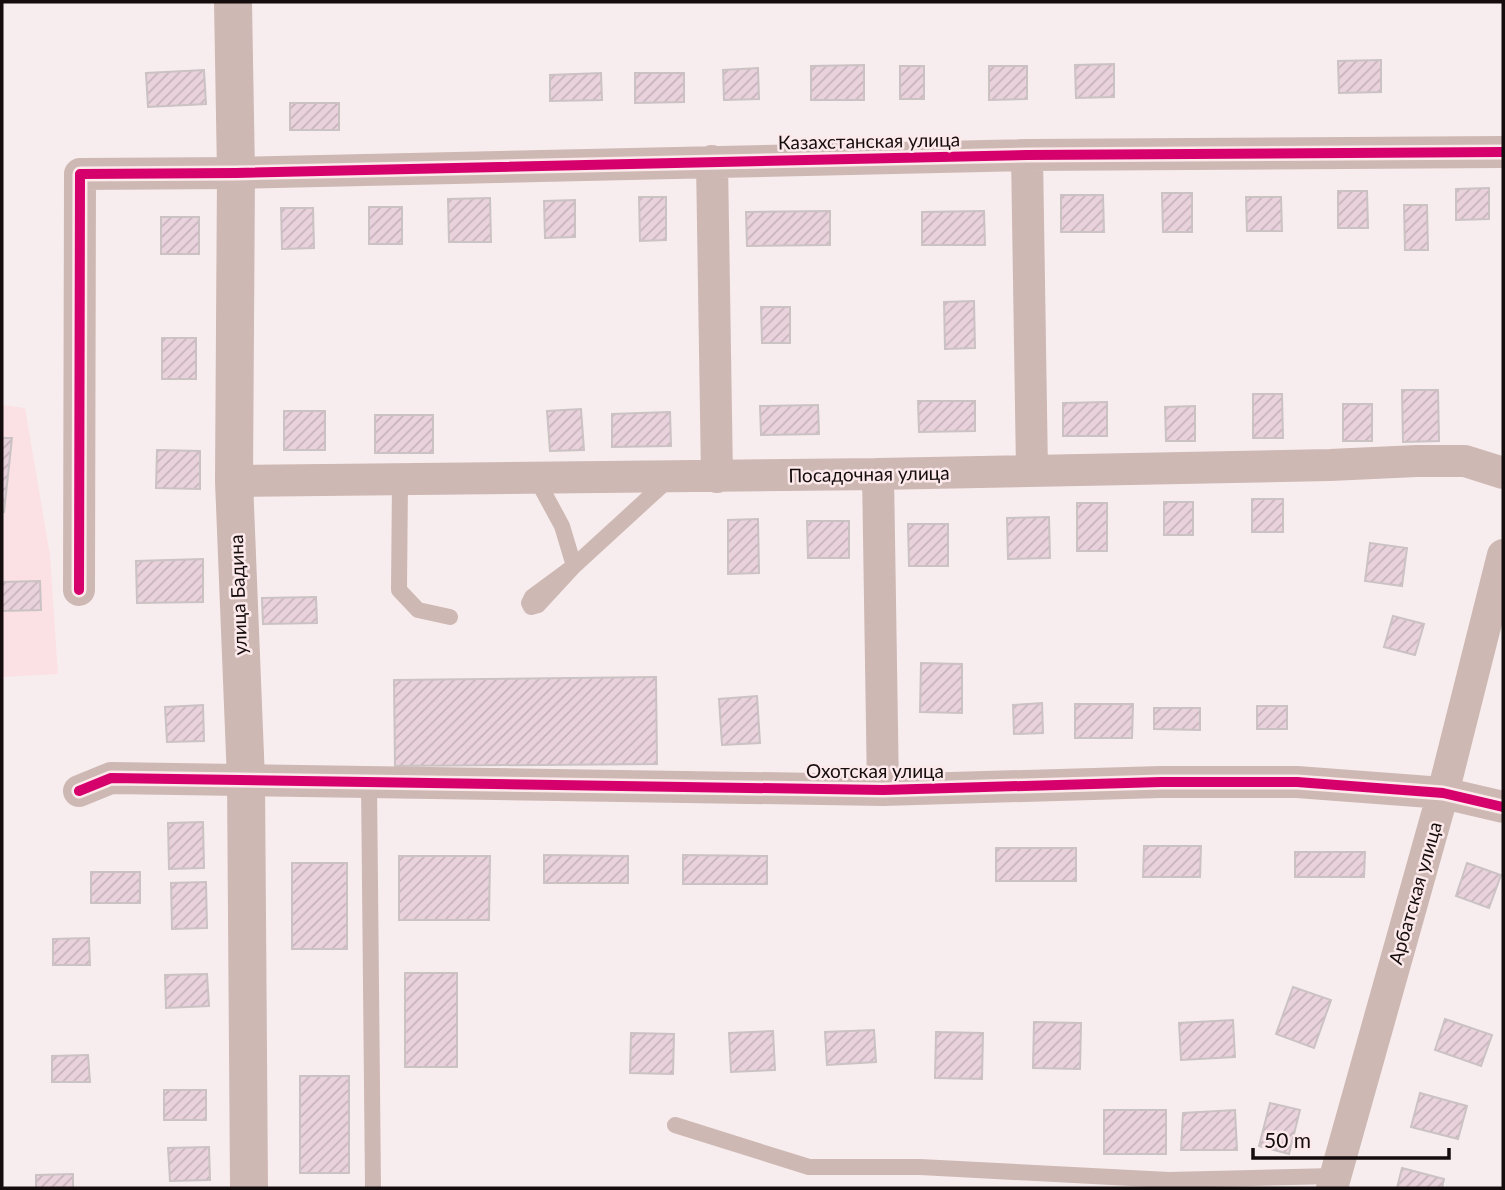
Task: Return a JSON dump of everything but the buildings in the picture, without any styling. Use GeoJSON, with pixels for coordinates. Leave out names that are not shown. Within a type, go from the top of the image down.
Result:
{"type":"FeatureCollection","features":[{"type":"Feature","properties":{"kind":"street","name":"улица Бадина"},"geometry":{"type":"LineString","coordinates":[[233,2],[236,173],[234,481],[246,780],[249,1188]]}},
{"type":"Feature","properties":{"kind":"street","name":"Казахстанская улица"},"geometry":{"type":"LineString","coordinates":[[79,590],[80,174],[236,173],[1027,155],[1503,152]]}},
{"type":"Feature","properties":{"kind":"street"},"geometry":{"type":"LineString","coordinates":[[1027,155],[1032,471]]}},
{"type":"Feature","properties":{"kind":"street"},"geometry":{"type":"LineString","coordinates":[[712,161],[718,477]]}},
{"type":"Feature","properties":{"kind":"street","name":"Посадочная улица"},"geometry":{"type":"LineString","coordinates":[[234,481],[718,477],[1465,461],[1503,473]]}},
{"type":"Feature","properties":{"kind":"street"},"geometry":{"type":"LineString","coordinates":[[878,474],[883,790]]}},
{"type":"Feature","properties":{"kind":"street","name":"Арбатская улица"},"geometry":{"type":"LineString","coordinates":[[1333,1182],[1443,793],[1503,555]]}},
{"type":"Feature","properties":{"kind":"street","name":"Охотская улица"},"geometry":{"type":"LineString","coordinates":[[79,791],[111,778],[883,790],[1161,782],[1297,782],[1443,793],[1503,807]]}},
{"type":"Feature","properties":{"kind":"lane"},"geometry":{"type":"LineString","coordinates":[[536,478],[562,526],[574,566],[670,477]]}},
{"type":"Feature","properties":{"kind":"lane"},"geometry":{"type":"LineString","coordinates":[[400,480],[399,590],[418,610],[450,617]]}},
{"type":"Feature","properties":{"kind":"lane"},"geometry":{"type":"LineString","coordinates":[[369,782],[373,1188]]}},
{"type":"Feature","properties":{"kind":"lane"},"geometry":{"type":"LineString","coordinates":[[675,1125],[809,1167],[920,1167],[1170,1180],[1333,1182]]}},
{"type":"Feature","properties":{"kind":"shaded area"},"geometry":{"type":"Polygon","coordinates":[[[2,405],[25,408],[50,555],[58,674],[2,677],[2,405]]]}},
{"type":"Feature","properties":{"kind":"cycle path"},"geometry":{"type":"LineString","coordinates":[[79,590],[80,174],[236,173],[1027,155],[1503,152]]}},
{"type":"Feature","properties":{"kind":"cycle path"},"geometry":{"type":"LineString","coordinates":[[79,791],[111,778],[883,790],[1161,782],[1297,782],[1443,793],[1503,807]]}}]}
